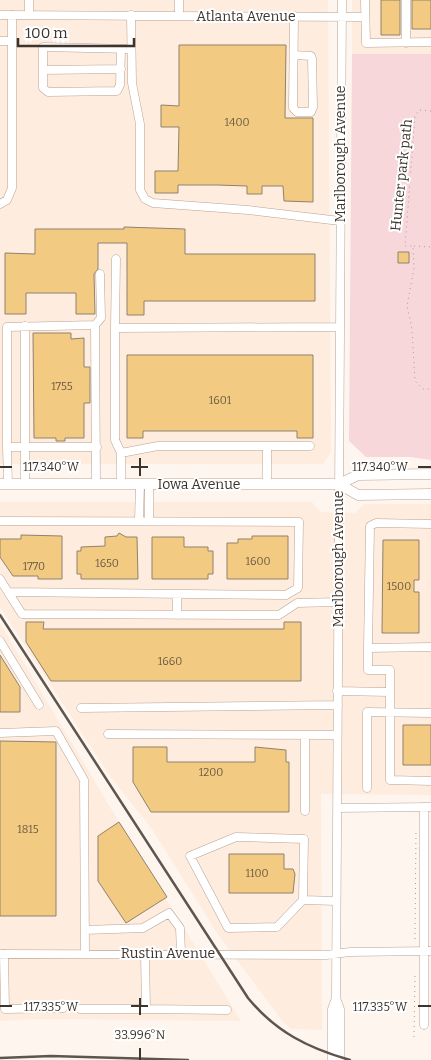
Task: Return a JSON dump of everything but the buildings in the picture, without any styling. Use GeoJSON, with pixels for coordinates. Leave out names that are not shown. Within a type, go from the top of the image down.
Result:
{"type":"FeatureCollection","features":[{"type":"Feature","properties":{"kind":"main road","name":"Iowa Avenue"},"geometry":{"type":"LineString","coordinates":[[4,484],[339,484],[358,475],[431,474]]}},
{"type":"Feature","properties":{"kind":"main road","name":"Iowa Avenue"},"geometry":{"type":"LineString","coordinates":[[339,484],[358,495],[431,494]]}},
{"type":"Feature","properties":{"kind":"street"},"geometry":{"type":"LineString","coordinates":[[29,0],[29,15]]}},
{"type":"Feature","properties":{"kind":"street"},"geometry":{"type":"LineString","coordinates":[[178,16],[179,0]]}},
{"type":"Feature","properties":{"kind":"street","name":"Marlborough Avenue"},"geometry":{"type":"LineString","coordinates":[[332,1060],[332,1009],[336,998],[342,0]]}},
{"type":"Feature","properties":{"kind":"street"},"geometry":{"type":"LineString","coordinates":[[365,0],[366,43],[431,42]]}},
{"type":"Feature","properties":{"kind":"street"},"geometry":{"type":"LineString","coordinates":[[406,0],[406,42]]}},
{"type":"Feature","properties":{"kind":"street","name":"Atlanta Avenue"},"geometry":{"type":"LineString","coordinates":[[0,15],[365,17]]}},
{"type":"Feature","properties":{"kind":"street"},"geometry":{"type":"LineString","coordinates":[[0,204],[7,200],[12,188],[12,15]]}},
{"type":"Feature","properties":{"kind":"street"},"geometry":{"type":"LineString","coordinates":[[131,16],[132,83],[140,124],[140,190],[145,198],[152,203],[248,210],[340,221]]}},
{"type":"Feature","properties":{"kind":"street"},"geometry":{"type":"LineString","coordinates":[[294,16],[293,108],[297,112],[311,112],[313,106],[312,59],[310,56],[294,55]]}},
{"type":"Feature","properties":{"kind":"street"},"geometry":{"type":"LineString","coordinates":[[0,41],[12,41]]}},
{"type":"Feature","properties":{"kind":"street"},"geometry":{"type":"LineString","coordinates":[[121,49],[120,85],[117,91],[48,92],[43,88],[44,47],[118,47],[121,49],[131,49]]}},
{"type":"Feature","properties":{"kind":"street"},"geometry":{"type":"LineString","coordinates":[[43,70],[121,69]]}},
{"type":"Feature","properties":{"kind":"street"},"geometry":{"type":"LineString","coordinates":[[116,259],[115,440],[121,453],[121,484]]}},
{"type":"Feature","properties":{"kind":"street"},"geometry":{"type":"LineString","coordinates":[[96,484],[95,325],[101,318],[100,274]]}},
{"type":"Feature","properties":{"kind":"street"},"geometry":{"type":"LineString","coordinates":[[4,484],[7,447],[8,327],[95,325]]}},
{"type":"Feature","properties":{"kind":"street"},"geometry":{"type":"LineString","coordinates":[[25,326],[24,447],[26,484]]}},
{"type":"Feature","properties":{"kind":"street"},"geometry":{"type":"LineString","coordinates":[[115,328],[339,327]]}},
{"type":"Feature","properties":{"kind":"street"},"geometry":{"type":"LineString","coordinates":[[121,453],[158,446],[310,446]]}},
{"type":"Feature","properties":{"kind":"street"},"geometry":{"type":"LineString","coordinates":[[267,446],[267,484]]}},
{"type":"Feature","properties":{"kind":"street"},"geometry":{"type":"LineString","coordinates":[[7,447],[96,447]]}},
{"type":"Feature","properties":{"kind":"street"},"geometry":{"type":"LineString","coordinates":[[139,520],[145,484]]}},
{"type":"Feature","properties":{"kind":"street"},"geometry":{"type":"LineString","coordinates":[[145,484],[149,520]]}},
{"type":"Feature","properties":{"kind":"street"},"geometry":{"type":"LineString","coordinates":[[0,521],[299,522],[297,603]]}},
{"type":"Feature","properties":{"kind":"street"},"geometry":{"type":"LineString","coordinates":[[431,524],[376,523],[370,526],[368,648],[368,670],[390,670],[390,780],[431,781]]}},
{"type":"Feature","properties":{"kind":"street"},"geometry":{"type":"LineString","coordinates":[[0,580],[22,614],[279,615],[297,603],[338,602]]}},
{"type":"Feature","properties":{"kind":"street"},"geometry":{"type":"LineString","coordinates":[[8,592],[286,595],[298,588]]}},
{"type":"Feature","properties":{"kind":"street"},"geometry":{"type":"LineString","coordinates":[[177,595],[177,614]]}},
{"type":"Feature","properties":{"kind":"street"},"geometry":{"type":"LineString","coordinates":[[0,641],[39,705]]}},
{"type":"Feature","properties":{"kind":"street"},"geometry":{"type":"LineString","coordinates":[[368,648],[431,647]]}},
{"type":"Feature","properties":{"kind":"street"},"geometry":{"type":"LineString","coordinates":[[338,691],[390,692]]}},
{"type":"Feature","properties":{"kind":"street"},"geometry":{"type":"LineString","coordinates":[[81,708],[338,706]]}},
{"type":"Feature","properties":{"kind":"street"},"geometry":{"type":"LineString","coordinates":[[367,788],[367,712],[431,713]]}},
{"type":"Feature","properties":{"kind":"street"},"geometry":{"type":"LineString","coordinates":[[0,733],[56,732],[84,780],[85,954]]}},
{"type":"Feature","properties":{"kind":"street"},"geometry":{"type":"LineString","coordinates":[[108,734],[338,735]]}},
{"type":"Feature","properties":{"kind":"street"},"geometry":{"type":"LineString","coordinates":[[305,735],[305,811]]}},
{"type":"Feature","properties":{"kind":"street"},"geometry":{"type":"LineString","coordinates":[[337,808],[428,807],[427,951],[424,1025]]}},
{"type":"Feature","properties":{"kind":"street"},"geometry":{"type":"LineString","coordinates":[[303,900],[304,839],[236,837],[190,856],[228,928],[277,927],[303,900],[336,901]]}},
{"type":"Feature","properties":{"kind":"street"},"geometry":{"type":"LineString","coordinates":[[85,930],[143,928],[169,913],[180,928],[181,954]]}},
{"type":"Feature","properties":{"kind":"street","name":"Rustin Avenue"},"geometry":{"type":"LineString","coordinates":[[2,954],[336,954],[427,951]]}},
{"type":"Feature","properties":{"kind":"street"},"geometry":{"type":"LineString","coordinates":[[2,954],[2,1009],[63,1008]]}},
{"type":"Feature","properties":{"kind":"street"},"geometry":{"type":"LineString","coordinates":[[145,954],[146,1009]]}},
{"type":"Feature","properties":{"kind":"street","name":"Marlborough Avenue"},"geometry":{"type":"LineString","coordinates":[[336,998],[340,1009],[340,1060]]}},
{"type":"Feature","properties":{"kind":"street"},"geometry":{"type":"LineString","coordinates":[[80,1009],[228,1010]]}},
{"type":"Feature","properties":{"kind":"path","name":"Hunter park path"},"geometry":{"type":"LineString","coordinates":[[431,111],[419,110],[415,116],[404,246],[431,248]]}},
{"type":"Feature","properties":{"kind":"path","name":"Hunter park path"},"geometry":{"type":"LineString","coordinates":[[413,246],[414,268],[407,306],[412,328],[415,381],[423,389],[431,389]]}},
{"type":"Feature","properties":{"kind":"path"},"geometry":{"type":"LineString","coordinates":[[414,938],[416,829]]}},
{"type":"Feature","properties":{"kind":"path"},"geometry":{"type":"LineString","coordinates":[[414,1038],[415,976]]}},
{"type":"Feature","properties":{"kind":"shaded area"},"geometry":{"type":"Polygon","coordinates":[[[0,0],[328,0],[331,452],[323,464],[0,464],[0,0]]]}},
{"type":"Feature","properties":{"kind":"shaded area"},"geometry":{"type":"Polygon","coordinates":[[[352,0],[431,0],[431,54],[352,54],[352,0]]]}},
{"type":"Feature","properties":{"kind":"shaded area"},"geometry":{"type":"Polygon","coordinates":[[[352,54],[431,54],[431,460],[411,457],[366,457],[349,441],[352,54]]]}},
{"type":"Feature","properties":{"kind":"shaded area"},"geometry":{"type":"Polygon","coordinates":[[[0,502],[312,502],[320,512],[355,513],[364,504],[431,504],[431,795],[321,794],[322,1030],[291,1029],[283,1022],[219,936],[152,829],[110,776],[0,607],[0,502]]]}},
{"type":"Feature","properties":{"kind":"shaded area"},"geometry":{"type":"Polygon","coordinates":[[[0,623],[241,1021],[40,1019],[0,1021],[0,623]]]}},
{"type":"Feature","properties":{"kind":"railway"},"geometry":{"type":"LineString","coordinates":[[0,615],[248,998],[270,1020],[294,1037],[320,1050],[350,1060]]}},
{"type":"Feature","properties":{"kind":"railway"},"geometry":{"type":"LineString","coordinates":[[0,1058],[51,1056],[188,1060]]}}]}
